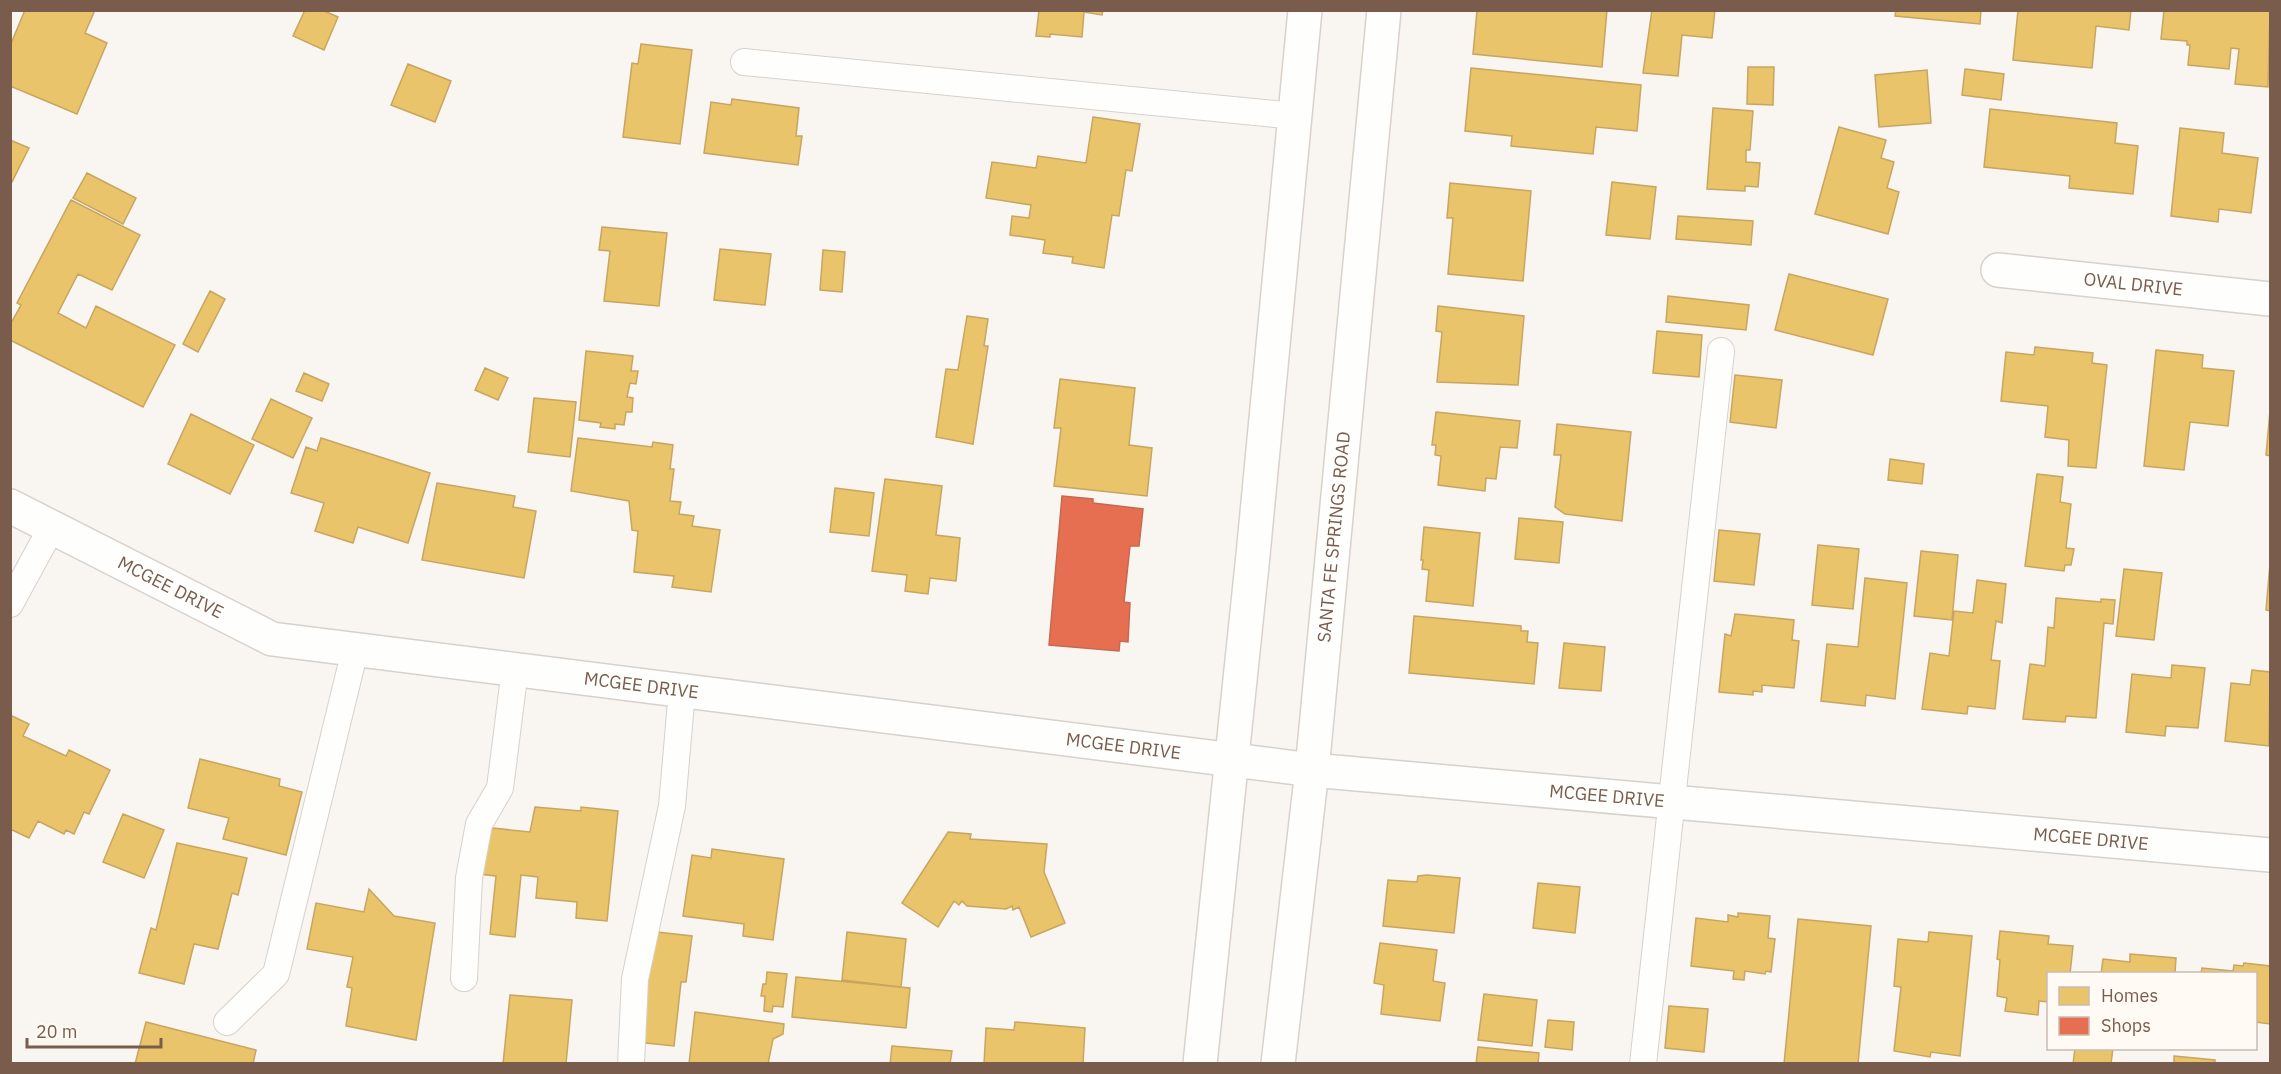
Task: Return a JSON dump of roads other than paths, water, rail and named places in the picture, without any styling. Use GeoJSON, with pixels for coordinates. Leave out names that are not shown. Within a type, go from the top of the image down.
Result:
{"type":"FeatureCollection","features":[{"type":"Feature","properties":{"kind":"street"},"geometry":{"type":"LineString","coordinates":[[1200,1064],[1305,10]]}},
{"type":"Feature","properties":{"kind":"street","name":"SANTA FE SPRINGS ROAD"},"geometry":{"type":"LineString","coordinates":[[1278,1064],[1312,770],[1384,10]]}},
{"type":"Feature","properties":{"kind":"street","name":"OVAL DRIVE"},"geometry":{"type":"LineString","coordinates":[[1998,270],[2271,299]]}},
{"type":"Feature","properties":{"kind":"street","name":"MCGEE DRIVE"},"geometry":{"type":"LineString","coordinates":[[10,506],[272,639],[1312,770],[2271,855]]}},
{"type":"Feature","properties":{"kind":"lane"},"geometry":{"type":"LineString","coordinates":[[744,62],[1295,116]]}},
{"type":"Feature","properties":{"kind":"lane"},"geometry":{"type":"LineString","coordinates":[[1643,1064],[1721,351]]}},
{"type":"Feature","properties":{"kind":"lane"},"geometry":{"type":"LineString","coordinates":[[10,604],[52,527]]}},
{"type":"Feature","properties":{"kind":"lane"},"geometry":{"type":"LineString","coordinates":[[227,1022],[276,974],[355,650]]}},
{"type":"Feature","properties":{"kind":"lane"},"geometry":{"type":"LineString","coordinates":[[464,978],[469,878],[479,824],[500,788],[515,669]]}},
{"type":"Feature","properties":{"kind":"lane"},"geometry":{"type":"LineString","coordinates":[[631,1064],[634,979],[672,806],[682,691]]}}]}
